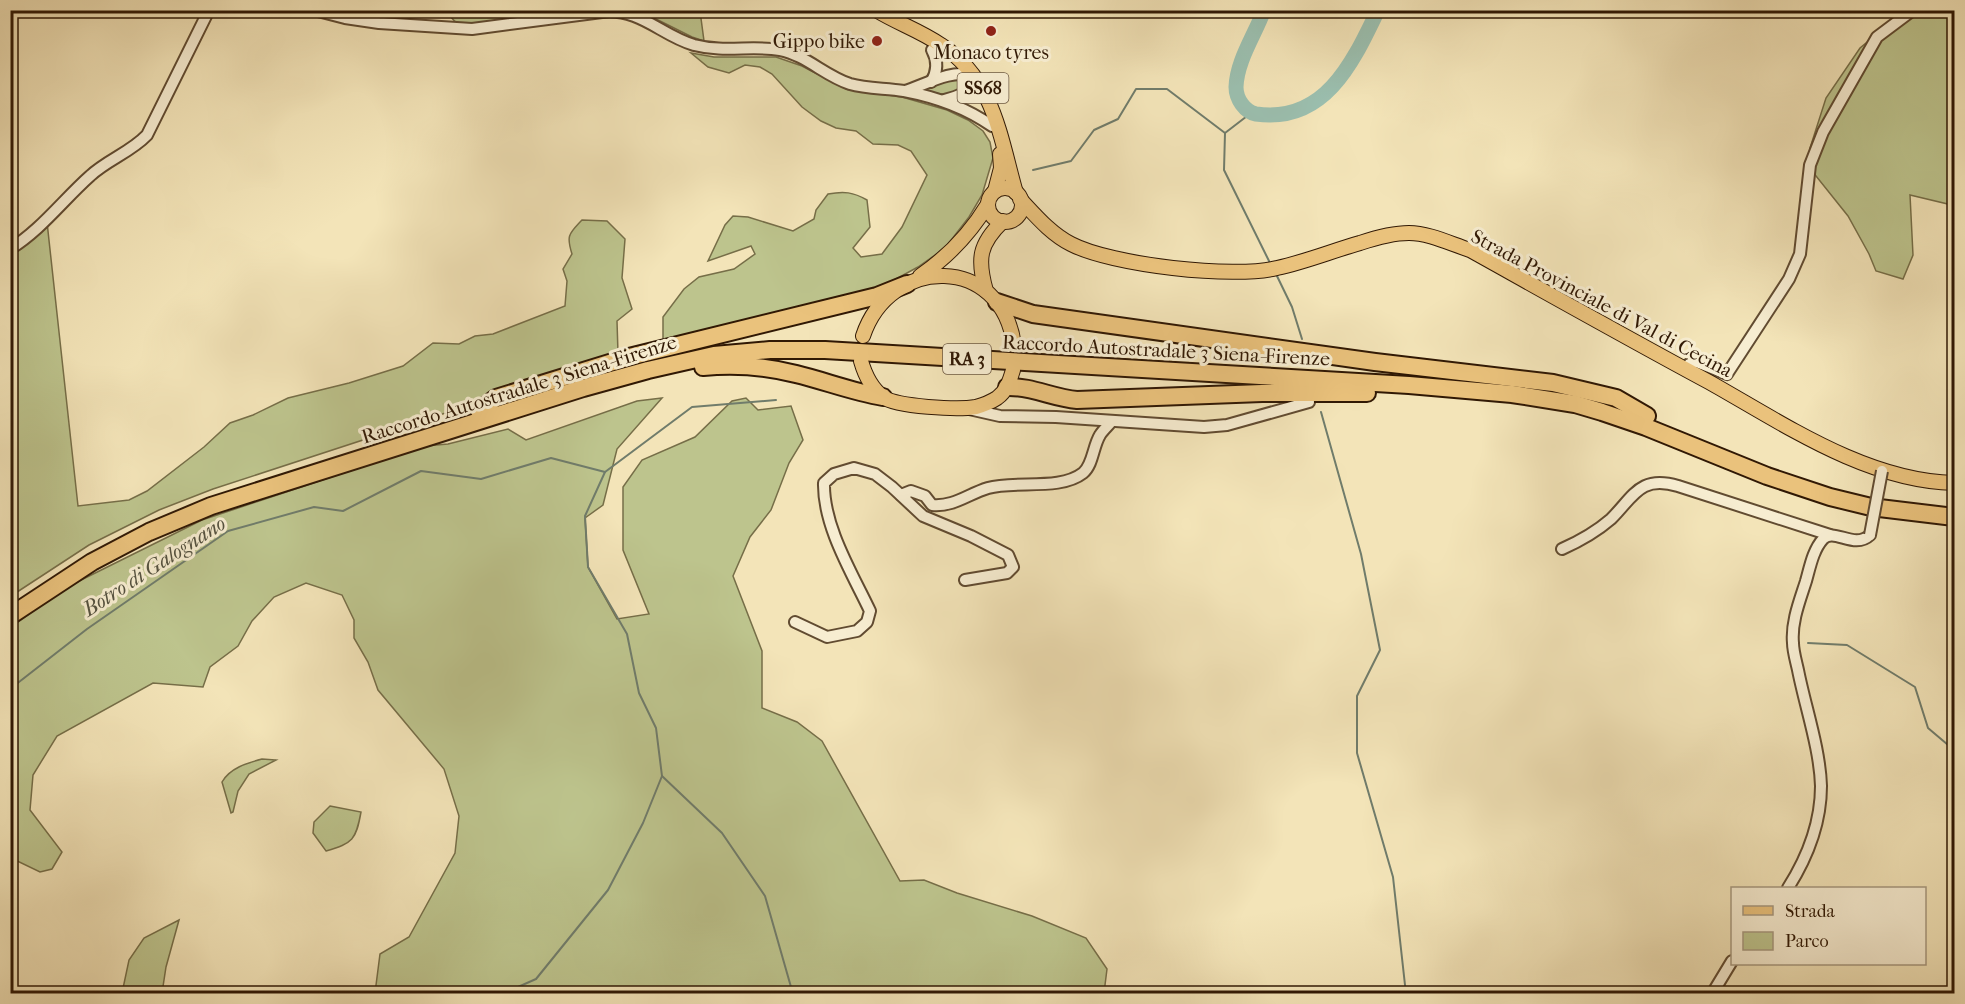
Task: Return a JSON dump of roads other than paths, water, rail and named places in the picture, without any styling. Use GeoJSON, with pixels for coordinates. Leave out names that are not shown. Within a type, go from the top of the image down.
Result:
{"type":"FeatureCollection","features":[{"type":"Feature","properties":{"kind":"highway"},"geometry":{"type":"LineString","coordinates":[[479,411],[496,398],[600,366],[877,296],[911,282]]}},
{"type":"Feature","properties":{"kind":"highway"},"geometry":{"type":"LineString","coordinates":[[992,296],[1033,314],[1375,362],[1552,383],[1616,398],[1647,416]]}},
{"type":"Feature","properties":{"kind":"highway","name":"Raccordo Autostradale 3 Siena-Firenze"},"geometry":{"type":"LineString","coordinates":[[10,604],[70,563],[159,517],[211,497],[623,366],[693,349],[735,342],[806,340],[1474,380],[1533,387],[1578,395],[1647,416],[1803,479],[1878,498],[1954,508]]}},
{"type":"Feature","properties":{"kind":"highway","name":"Raccordo Autostradale 3 Siena-Firenze"},"geometry":{"type":"LineString","coordinates":[[10,616],[92,562],[211,506],[582,388],[673,363],[743,352],[810,350],[1409,385],[1512,394],[1567,403],[1602,412],[1646,427],[1790,485],[1836,499],[1882,508],[1954,517]]}},
{"type":"Feature","properties":{"kind":"highway"},"geometry":{"type":"LineString","coordinates":[[436,435],[462,435],[627,383],[696,368],[732,365],[761,367],[798,374],[883,397]]}},
{"type":"Feature","properties":{"kind":"highway"},"geometry":{"type":"LineString","coordinates":[[1003,392],[1023,387],[1077,400],[1250,394],[1383,393],[1437,394],[1506,400],[1576,411],[1653,436],[1695,453],[1716,455]]}},
{"type":"Feature","properties":{"kind":"main road","name":"SS68"},"geometry":{"type":"LineString","coordinates":[[876,10],[960,59],[979,82],[1018,196]]}},
{"type":"Feature","properties":{"kind":"main road","name":"SS68"},"geometry":{"type":"LineString","coordinates":[[938,48],[968,78],[995,124],[1001,161],[995,191],[988,204]]}},
{"type":"Feature","properties":{"kind":"main road"},"geometry":{"type":"LineString","coordinates":[[995,191],[1006,188],[1018,196],[1021,205],[1018,214],[988,236],[982,249],[981,266],[992,296],[1010,326],[1014,345]]}},
{"type":"Feature","properties":{"kind":"main road","name":"Strada Provinciale di Val di Cecina"},"geometry":{"type":"LineString","coordinates":[[1018,196],[1047,228],[1072,245],[1107,258],[1196,269],[1246,272],[1276,269],[1381,237],[1409,233],[1426,236],[1470,250],[1860,464],[1882,471],[1942,483],[1954,483]]}},
{"type":"Feature","properties":{"kind":"main road"},"geometry":{"type":"LineString","coordinates":[[988,204],[994,217],[1006,221]]}},
{"type":"Feature","properties":{"kind":"main road"},"geometry":{"type":"LineString","coordinates":[[863,336],[869,319],[880,304],[893,292],[911,282],[954,249],[970,231],[988,204]]}},
{"type":"Feature","properties":{"kind":"main road","name":"Strada Provinciale di Val di Cecina"},"geometry":{"type":"LineString","coordinates":[[1006,221],[1028,221],[1047,228]]}},
{"type":"Feature","properties":{"kind":"main road"},"geometry":{"type":"LineString","coordinates":[[911,282],[951,275],[968,280],[992,296]]}},
{"type":"Feature","properties":{"kind":"main road"},"geometry":{"type":"LineString","coordinates":[[861,362],[870,383],[883,397],[902,404],[965,408],[983,405],[1003,392],[1013,369]]}},
{"type":"Feature","properties":{"kind":"street"},"geometry":{"type":"LineString","coordinates":[[10,249],[35,231],[92,174],[140,143],[147,135],[209,10]]}},
{"type":"Feature","properties":{"kind":"street"},"geometry":{"type":"LineString","coordinates":[[314,10],[379,23],[466,29],[500,27],[602,12],[621,12],[641,18],[690,44],[722,50],[779,50],[794,55],[847,83],[944,100],[995,124]]}},
{"type":"Feature","properties":{"kind":"street"},"geometry":{"type":"LineString","coordinates":[[1686,370],[1689,364],[1697,362],[1727,374],[1789,279],[1800,254],[1810,165],[1823,132],[1877,37],[1913,10]]}},
{"type":"Feature","properties":{"kind":"street"},"geometry":{"type":"LineString","coordinates":[[931,82],[937,66],[938,48]]}},
{"type":"Feature","properties":{"kind":"street"},"geometry":{"type":"LineString","coordinates":[[903,91],[931,82],[968,78],[963,94],[944,100]]}},
{"type":"Feature","properties":{"kind":"street"},"geometry":{"type":"LineString","coordinates":[[1003,392],[1001,410],[1010,416]]}},
{"type":"Feature","properties":{"kind":"street"},"geometry":{"type":"LineString","coordinates":[[965,408],[988,414],[1010,416],[1218,427],[1309,402]]}},
{"type":"Feature","properties":{"kind":"street"},"geometry":{"type":"LineString","coordinates":[[901,495],[911,491],[925,496],[932,505],[944,506],[988,488],[1058,482],[1075,478],[1086,471],[1099,436],[1112,421]]}},
{"type":"Feature","properties":{"kind":"street"},"geometry":{"type":"LineString","coordinates":[[795,622],[827,637],[857,631],[867,622],[870,611],[831,526],[824,499],[824,483],[834,474],[854,468],[875,474],[923,516],[971,536],[1008,555],[1013,567],[1007,573],[965,580]]}},
{"type":"Feature","properties":{"kind":"street"},"geometry":{"type":"LineString","coordinates":[[1562,549],[1585,538],[1603,525],[1639,488],[1662,482],[1830,535],[1858,541],[1870,535],[1882,471]]}},
{"type":"Feature","properties":{"kind":"street"},"geometry":{"type":"LineString","coordinates":[[1789,887],[1809,846],[1816,823],[1821,787],[1818,757],[1792,642],[1796,613],[1814,554],[1825,537],[1830,535]]}},
{"type":"Feature","properties":{"kind":"street"},"geometry":{"type":"LineString","coordinates":[[1712,993],[1731,963]]}},
{"type":"Feature","properties":{"kind":"waterway"},"geometry":{"type":"LineString","coordinates":[[1264,10],[1240,67],[1236,92],[1248,111],[1256,114],[1280,115],[1301,109],[1318,99],[1334,85],[1358,50],[1378,10]]}},
{"type":"Feature","properties":{"kind":"waterway"},"geometry":{"type":"LineString","coordinates":[[1033,170],[1071,161],[1094,130],[1118,119],[1136,89],[1167,89],[1225,133],[1251,113]]}},
{"type":"Feature","properties":{"kind":"waterway"},"geometry":{"type":"LineString","coordinates":[[1225,133],[1224,170],[1271,265]]}},
{"type":"Feature","properties":{"kind":"waterway"},"geometry":{"type":"LineString","coordinates":[[1276,274],[1292,307],[1302,339]]}},
{"type":"Feature","properties":{"kind":"waterway"},"geometry":{"type":"LineString","coordinates":[[776,400],[692,407],[605,472],[585,516],[588,567],[627,634],[639,693],[656,728],[662,776],[722,833],[765,896],[793,994]]}},
{"type":"Feature","properties":{"kind":"waterway"},"geometry":{"type":"LineString","coordinates":[[1321,412],[1361,554],[1380,650],[1357,696],[1357,753],[1393,877],[1406,994]]}},
{"type":"Feature","properties":{"kind":"waterway","name":"Botro di Galognano"},"geometry":{"type":"LineString","coordinates":[[10,689],[87,629],[228,531],[314,507],[343,511],[421,471],[481,479],[551,458],[605,472]]}},
{"type":"Feature","properties":{"kind":"waterway"},"geometry":{"type":"LineString","coordinates":[[1808,643],[1847,645],[1915,687],[1928,728],[1954,750]]}},
{"type":"Feature","properties":{"kind":"waterway"},"geometry":{"type":"LineString","coordinates":[[502,994],[536,979],[608,890],[643,823],[662,776]]}},
{"type":"Feature","properties":{"kind":"place","name":"Monaco tyres"},"geometry":{"type":"Point","coordinates":[991,31]}},
{"type":"Feature","properties":{"kind":"place","name":"Gippo bike"},"geometry":{"type":"Point","coordinates":[877,41]}}]}
